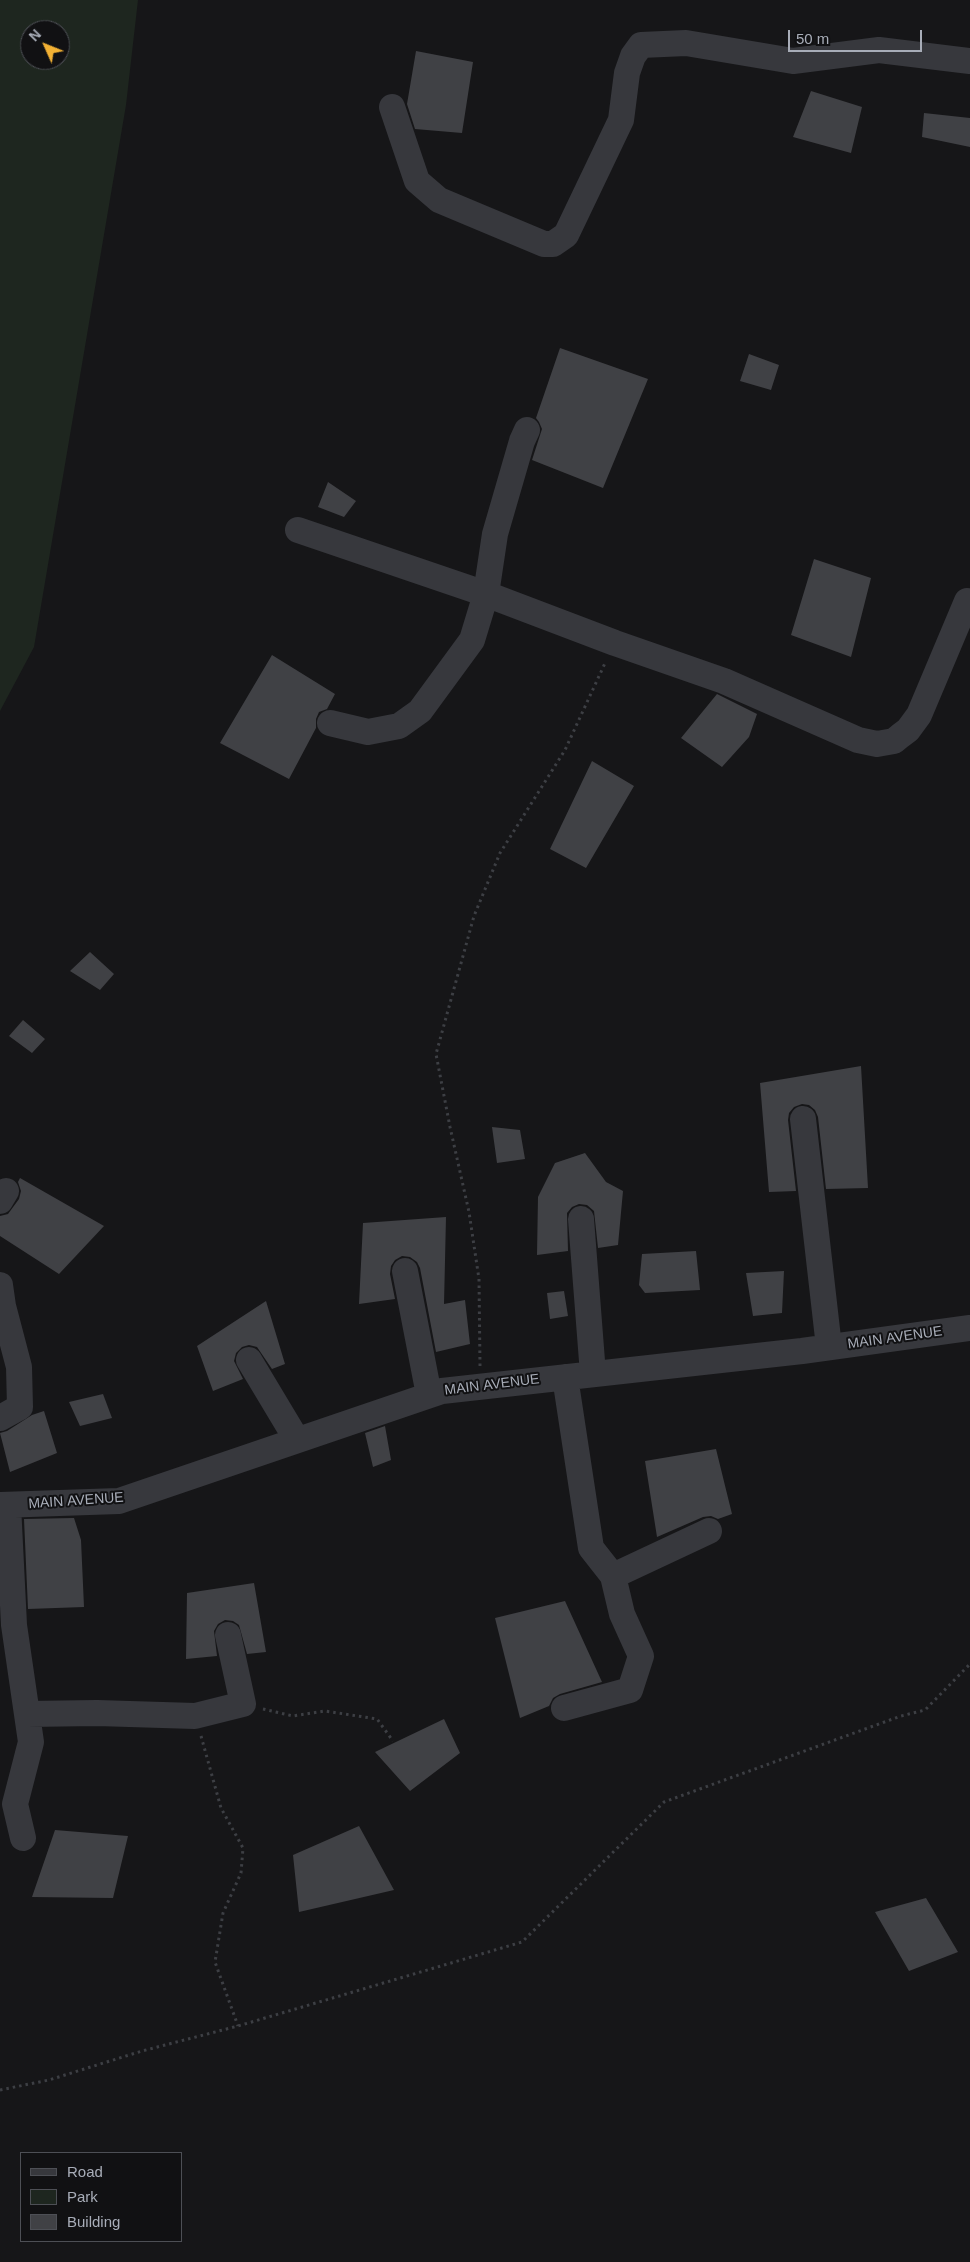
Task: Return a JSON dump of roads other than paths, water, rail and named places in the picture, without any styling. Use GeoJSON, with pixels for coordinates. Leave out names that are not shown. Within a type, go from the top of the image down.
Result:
{"type":"FeatureCollection","features":[{"type":"Feature","properties":{"kind":"street"},"geometry":{"type":"LineString","coordinates":[[392,107],[417,181],[439,200],[544,244],[553,244],[566,235],[621,120],[627,73],[633,56],[641,45],[686,43],[793,61],[879,50],[970,61]]}},
{"type":"Feature","properties":{"kind":"street"},"geometry":{"type":"LineString","coordinates":[[330,723],[368,732],[399,726],[420,711],[472,640],[486,594],[495,534],[519,450],[527,430]]}},
{"type":"Feature","properties":{"kind":"street"},"geometry":{"type":"LineString","coordinates":[[298,530],[486,594],[615,643],[724,681],[858,740],[877,744],[894,741],[908,730],[919,715],[969,599]]}},
{"type":"Feature","properties":{"kind":"street"},"geometry":{"type":"LineString","coordinates":[[803,1118],[829,1347]]}},
{"type":"Feature","properties":{"kind":"street"},"geometry":{"type":"LineString","coordinates":[[581,1219],[593,1374]]}},
{"type":"Feature","properties":{"kind":"street"},"geometry":{"type":"LineString","coordinates":[[405,1271],[429,1395]]}},
{"type":"Feature","properties":{"kind":"street"},"geometry":{"type":"LineString","coordinates":[[0,1285],[3,1306],[19,1366],[20,1407],[0,1418]]}},
{"type":"Feature","properties":{"kind":"street","name":"MAIN AVENUE"},"geometry":{"type":"LineString","coordinates":[[4,1505],[119,1501],[442,1391],[829,1347],[970,1328]]}},
{"type":"Feature","properties":{"kind":"street"},"geometry":{"type":"LineString","coordinates":[[249,1360],[297,1440]]}},
{"type":"Feature","properties":{"kind":"street"},"geometry":{"type":"LineString","coordinates":[[564,1708],[630,1690],[641,1656],[622,1614],[613,1576],[591,1548],[565,1377]]}},
{"type":"Feature","properties":{"kind":"street"},"geometry":{"type":"LineString","coordinates":[[4,1505],[14,1625],[31,1742],[15,1804],[23,1838]]}},
{"type":"Feature","properties":{"kind":"street"},"geometry":{"type":"LineString","coordinates":[[613,1576],[709,1531]]}},
{"type":"Feature","properties":{"kind":"street"},"geometry":{"type":"LineString","coordinates":[[27,1714],[97,1713],[195,1716],[243,1704],[228,1635]]}}]}
